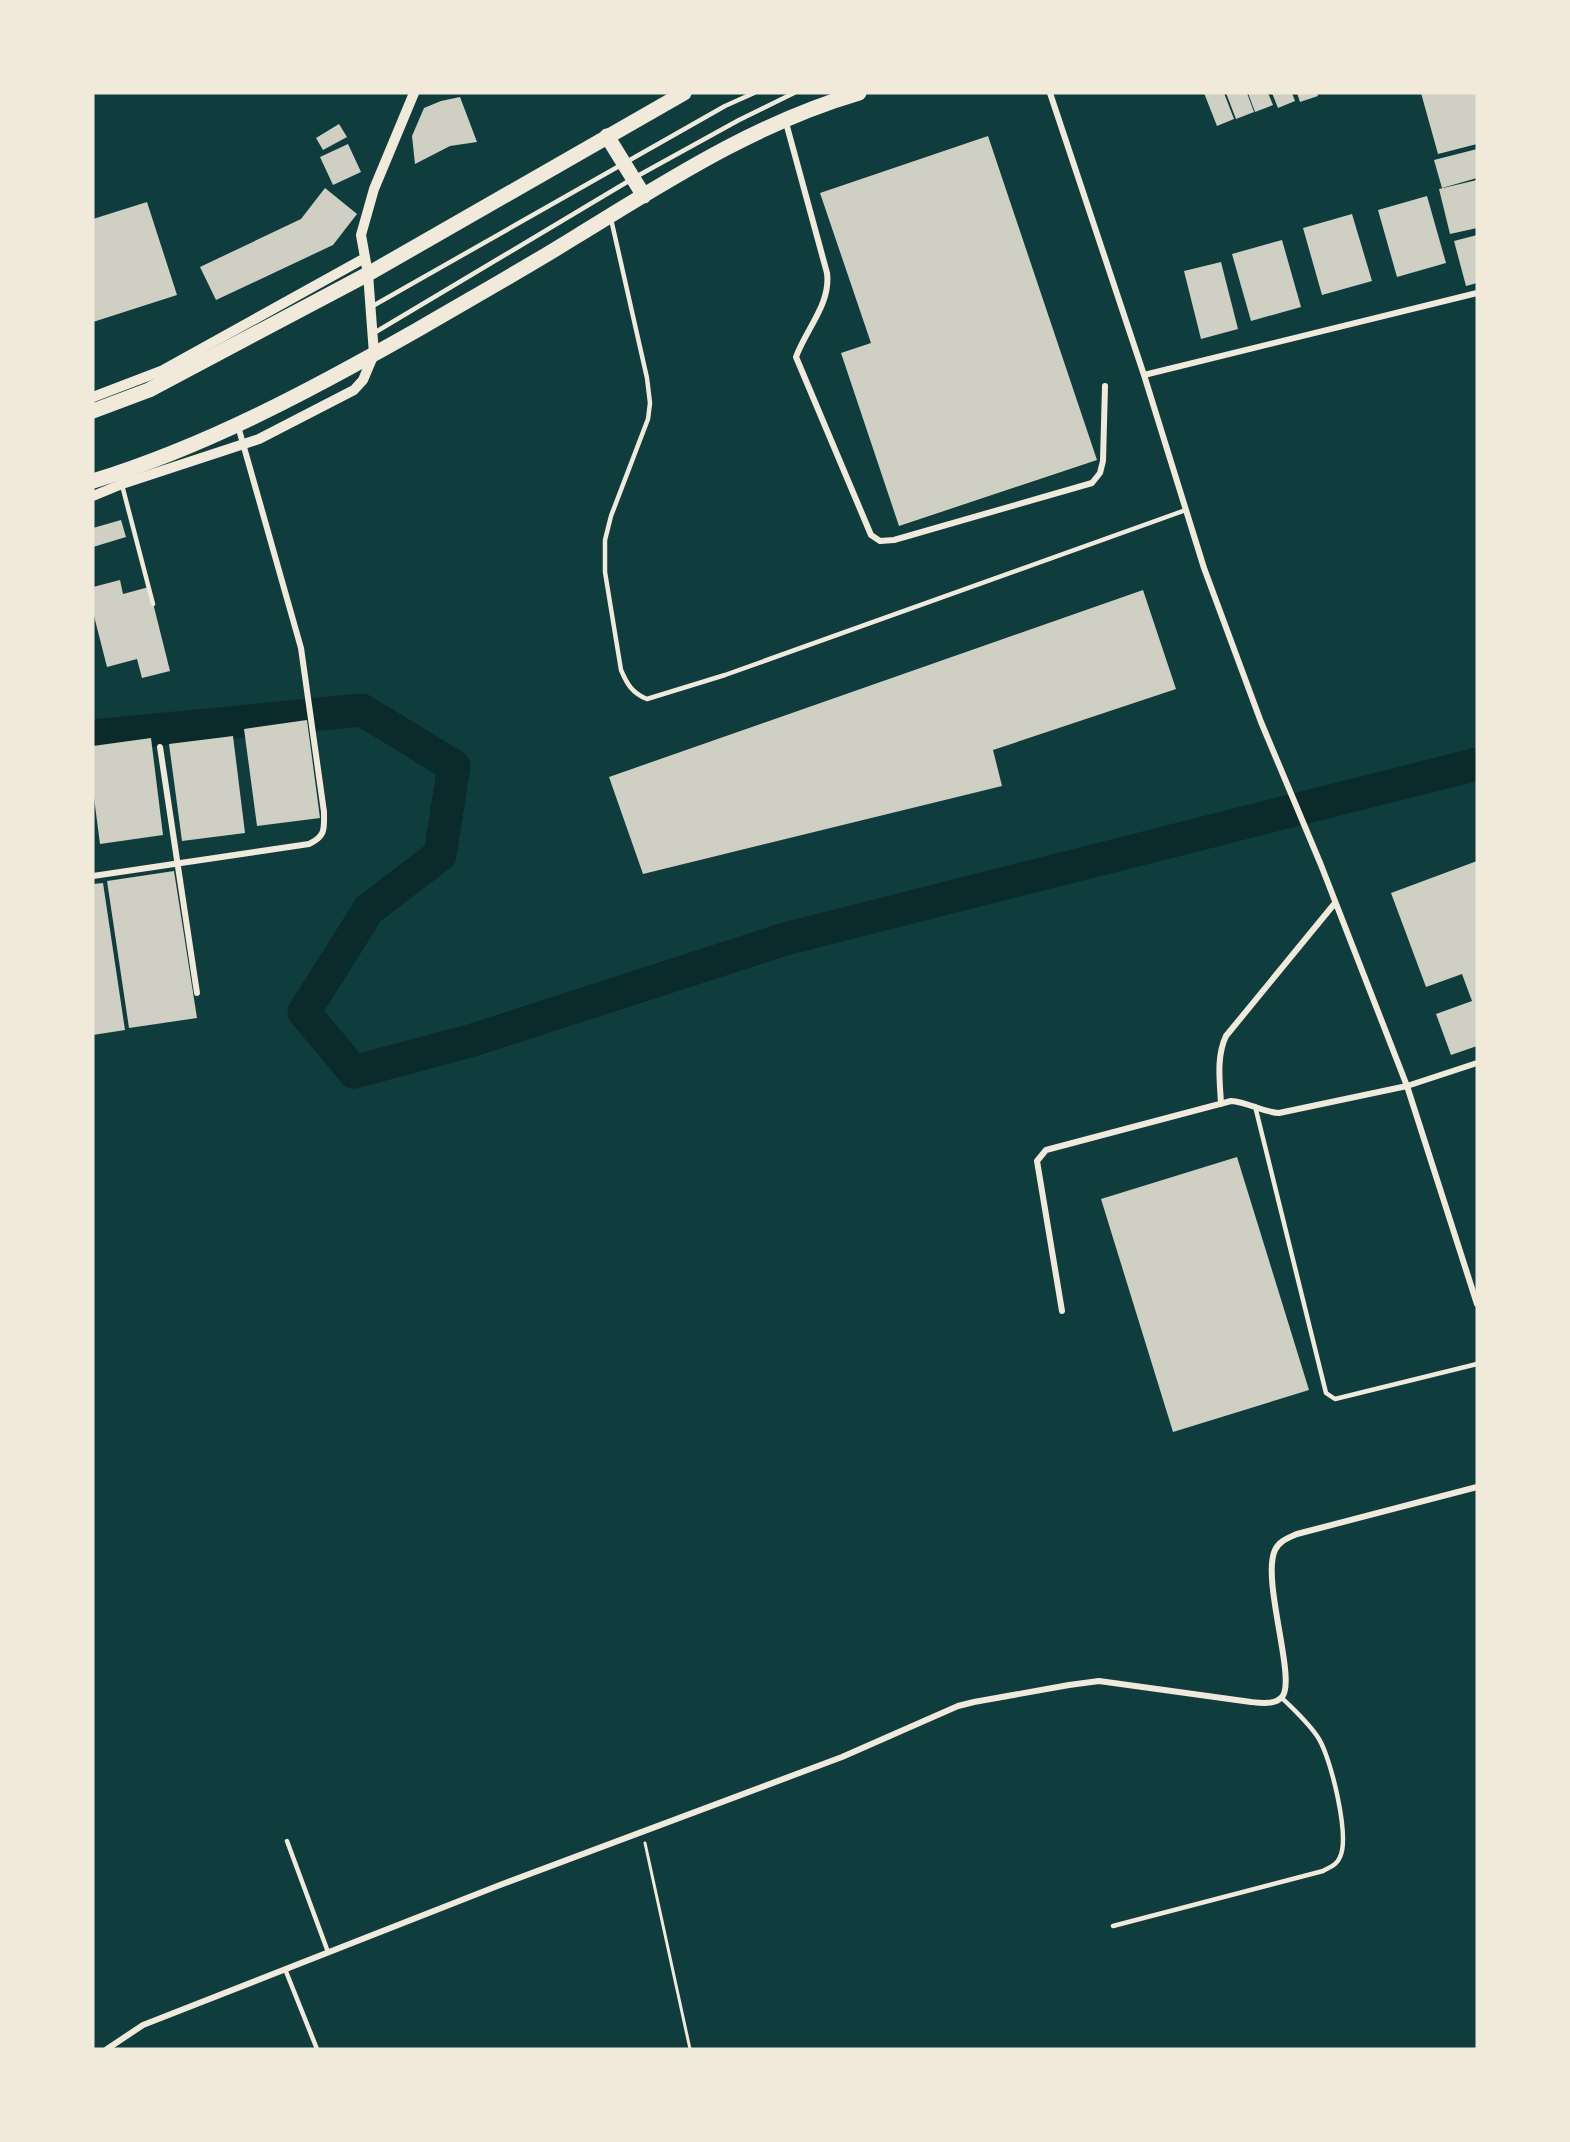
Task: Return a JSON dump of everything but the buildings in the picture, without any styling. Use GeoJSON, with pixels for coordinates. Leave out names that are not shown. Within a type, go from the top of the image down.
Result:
{"type":"FeatureCollection","features":[{"type":"Feature","properties":{"kind":"highway"},"geometry":{"type":"LineString","coordinates":[[93,411],[149,390],[368,274],[684,93]]}},
{"type":"Feature","properties":{"kind":"highway"},"geometry":{"type":"LineString","coordinates":[[93,481],[180,450],[238,425],[374,354],[730,145],[784,119],[859,93]]}},
{"type":"Feature","properties":{"kind":"highway"},"geometry":{"type":"LineString","coordinates":[[607,136],[644,196]]}},
{"type":"Feature","properties":{"kind":"street"},"geometry":{"type":"LineString","coordinates":[[93,496],[122,484],[259,439],[354,390],[363,380],[374,354],[368,274],[361,235],[364,217],[414,93]]}},
{"type":"Feature","properties":{"kind":"street"},"geometry":{"type":"LineString","coordinates":[[1050,93],[1144,375],[1204,568],[1261,722],[1321,865],[1407,1086],[1477,1304]]}},
{"type":"Feature","properties":{"kind":"street"},"geometry":{"type":"LineString","coordinates":[[784,119],[827,273],[828,285],[824,301],[796,357],[871,535],[880,541],[894,540],[1092,483],[1100,473],[1103,461],[1105,386]]}},
{"type":"Feature","properties":{"kind":"street"},"geometry":{"type":"LineString","coordinates":[[93,397],[161,371],[365,258]]}},
{"type":"Feature","properties":{"kind":"street"},"geometry":{"type":"LineString","coordinates":[[1144,375],[1477,293]]}},
{"type":"Feature","properties":{"kind":"street"},"geometry":{"type":"LineString","coordinates":[[93,876],[309,844],[319,840],[323,832],[324,812],[301,648],[238,425]]}},
{"type":"Feature","properties":{"kind":"street"},"geometry":{"type":"LineString","coordinates":[[160,747],[197,993]]}},
{"type":"Feature","properties":{"kind":"street"},"geometry":{"type":"LineString","coordinates":[[1221,1104],[1220,1059],[1221,1046],[1226,1036],[1335,903]]}},
{"type":"Feature","properties":{"kind":"street"},"geometry":{"type":"LineString","coordinates":[[1062,1311],[1037,1161],[1046,1150],[1231,1101],[1242,1101],[1270,1112],[1279,1113],[1407,1086],[1477,1063]]}},
{"type":"Feature","properties":{"kind":"street"},"geometry":{"type":"LineString","coordinates":[[106,2049],[143,2025],[842,1757],[974,1702],[1099,1681],[1251,1702],[1273,1702],[1281,1698],[1286,1689],[1287,1680],[1271,1564],[1275,1550],[1282,1541],[1297,1534],[1477,1487]]}},
{"type":"Feature","properties":{"kind":"lane"},"geometry":{"type":"LineString","coordinates":[[371,307],[725,106],[754,93]]}},
{"type":"Feature","properties":{"kind":"lane"},"geometry":{"type":"LineString","coordinates":[[372,334],[632,178],[794,93]]}},
{"type":"Feature","properties":{"kind":"lane"},"geometry":{"type":"LineString","coordinates":[[610,216],[647,378],[650,403],[648,419],[611,516],[605,540],[605,572],[621,670],[627,684],[635,694],[646,699],[725,675],[1186,510]]}},
{"type":"Feature","properties":{"kind":"lane"},"geometry":{"type":"LineString","coordinates":[[122,484],[153,604]]}},
{"type":"Feature","properties":{"kind":"lane"},"geometry":{"type":"LineString","coordinates":[[1255,1106],[1326,1392],[1335,1399],[1477,1364]]}},
{"type":"Feature","properties":{"kind":"lane"},"geometry":{"type":"LineString","coordinates":[[1113,1926],[1323,1871],[1335,1865],[1344,1846],[1344,1832],[1327,1756],[1307,1723],[1281,1698]]}},
{"type":"Feature","properties":{"kind":"lane"},"geometry":{"type":"LineString","coordinates":[[287,1841],[328,1953]]}},
{"type":"Feature","properties":{"kind":"lane"},"geometry":{"type":"LineString","coordinates":[[285,1969],[317,2049]]}},
{"type":"Feature","properties":{"kind":"path"},"geometry":{"type":"LineString","coordinates":[[643,1832],[690,2049]]}},
{"type":"Feature","properties":{"kind":"waterway"},"geometry":{"type":"LineString","coordinates":[[93,736],[362,710],[454,766],[440,855],[369,909],[304,1012],[354,1072],[473,1040],[785,939],[1477,764]]}}]}
